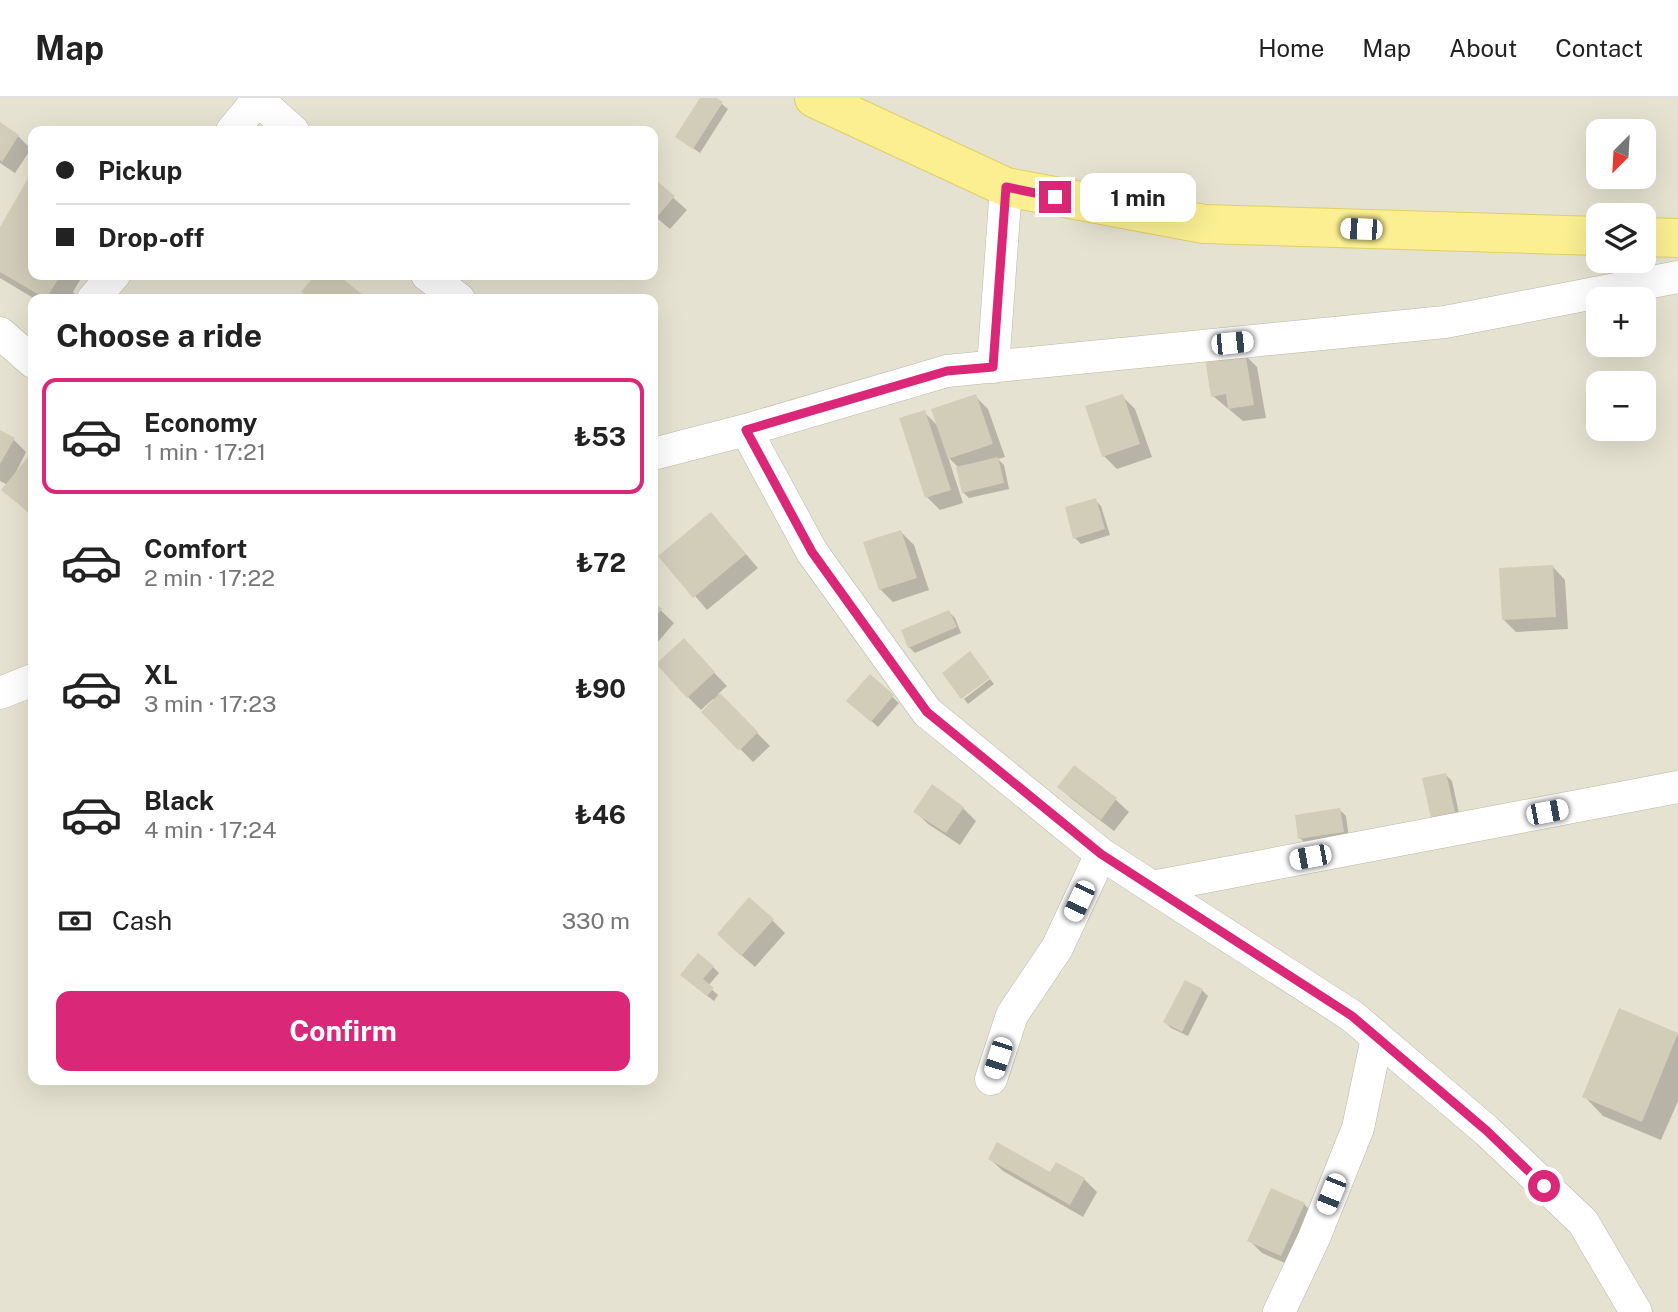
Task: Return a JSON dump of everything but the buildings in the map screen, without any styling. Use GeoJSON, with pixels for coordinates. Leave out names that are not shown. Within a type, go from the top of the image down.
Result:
{"type":"FeatureCollection","features":[{"type":"Feature","properties":{"kind":"main road"},"geometry":{"type":"LineString","coordinates":[[814,98],[1006,187],[1204,224],[1586,236]]}},
{"type":"Feature","properties":{"kind":"main road"},"geometry":{"type":"LineString","coordinates":[[1656,237],[1678,238]]}},
{"type":"Feature","properties":{"kind":"street"},"geometry":{"type":"LineString","coordinates":[[236,126],[258,99],[288,126]]}},
{"type":"Feature","properties":{"kind":"street"},"geometry":{"type":"LineString","coordinates":[[993,367],[1006,187]]}},
{"type":"Feature","properties":{"kind":"street"},"geometry":{"type":"LineString","coordinates":[[658,451],[746,430],[947,371],[1445,322],[1678,277]]}},
{"type":"Feature","properties":{"kind":"street"},"geometry":{"type":"LineString","coordinates":[[97,294],[110,280]]}},
{"type":"Feature","properties":{"kind":"street"},"geometry":{"type":"LineString","coordinates":[[434,280],[452,294]]}},
{"type":"Feature","properties":{"kind":"street"},"geometry":{"type":"LineString","coordinates":[[0,333],[28,358]]}},
{"type":"Feature","properties":{"kind":"street"},"geometry":{"type":"LineString","coordinates":[[746,430],[812,552],[927,712],[1101,854],[1352,1016],[1487,1131],[1583,1222],[1631,1309]]}},
{"type":"Feature","properties":{"kind":"street"},"geometry":{"type":"LineString","coordinates":[[0,693],[28,682]]}},
{"type":"Feature","properties":{"kind":"street"},"geometry":{"type":"LineString","coordinates":[[1152,887],[1678,787]]}},
{"type":"Feature","properties":{"kind":"street"},"geometry":{"type":"LineString","coordinates":[[991,1079],[1012,1016],[1057,948],[1101,854]]}},
{"type":"Feature","properties":{"kind":"street"},"geometry":{"type":"LineString","coordinates":[[1279,1312],[1314,1238],[1358,1128],[1377,1038]]}},
{"type":"Feature","properties":{"kind":"shaded area"},"geometry":{"type":"Polygon","coordinates":[[[0,98],[1678,98],[1678,1312],[0,1312],[0,98]]]}},
{"type":"Feature","properties":{"kind":"route"},"geometry":{"type":"LineString","coordinates":[[1055,197],[1006,187],[993,367],[947,371],[746,430],[812,552],[927,712],[1101,854],[1352,1016],[1487,1131],[1544,1186]]}}]}
